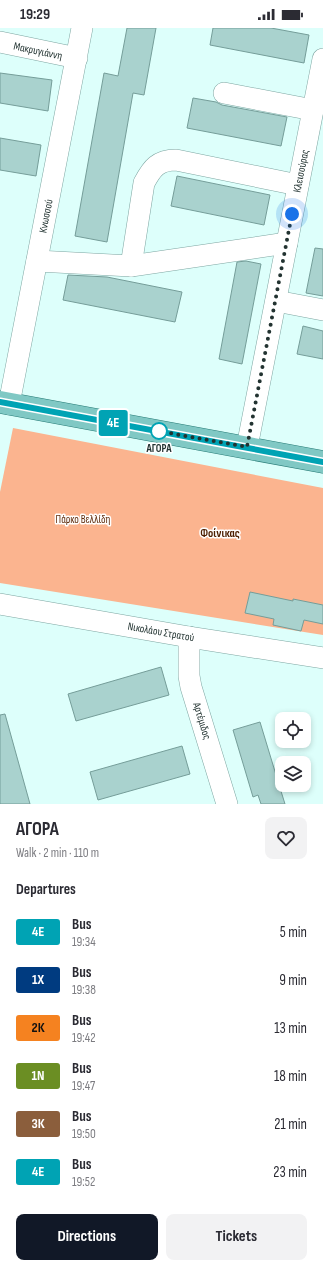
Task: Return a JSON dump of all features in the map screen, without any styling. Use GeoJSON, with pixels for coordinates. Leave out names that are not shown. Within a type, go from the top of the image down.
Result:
{"type":"FeatureCollection","features":[{"type":"Feature","properties":{"kind":"main road"},"geometry":{"type":"LineString","coordinates":[[5,403],[323,462]]}},
{"type":"Feature","properties":{"kind":"street","name":"Κνωσσού"},"geometry":{"type":"LineString","coordinates":[[5,403],[37,261],[82,28]]}},
{"type":"Feature","properties":{"kind":"street","name":"Μακρυγιάννη"},"geometry":{"type":"LineString","coordinates":[[6,38],[77,58]]}},
{"type":"Feature","properties":{"kind":"street","name":"Κλεισούρας"},"geometry":{"type":"LineString","coordinates":[[247,447],[323,60]]}},
{"type":"Feature","properties":{"kind":"street"},"geometry":{"type":"LineString","coordinates":[[224,93],[313,110]]}},
{"type":"Feature","properties":{"kind":"street"},"geometry":{"type":"LineString","coordinates":[[130,266],[144,183],[149,173],[158,164],[167,160],[176,160],[298,185]]}},
{"type":"Feature","properties":{"kind":"street"},"geometry":{"type":"LineString","coordinates":[[37,261],[130,266],[287,243]]}},
{"type":"Feature","properties":{"kind":"street"},"geometry":{"type":"LineString","coordinates":[[276,301],[323,310]]}},
{"type":"Feature","properties":{"kind":"street","name":"Νικολάου Στρατού"},"geometry":{"type":"LineString","coordinates":[[0,604],[189,637],[323,658]]}},
{"type":"Feature","properties":{"kind":"street","name":"Αρτέμιδος"},"geometry":{"type":"LineString","coordinates":[[189,637],[189,676],[227,804]]}},
{"type":"Feature","properties":{"kind":"green space","name":"Πάρκο Βελλίδη"},"geometry":{"type":"Polygon","coordinates":[[[13,428],[323,488],[323,635],[0,583],[0,492],[13,428]]]}},
{"type":"Feature","properties":{"kind":"building"},"geometry":{"type":"Polygon","coordinates":[[[127,28],[156,28],[144,95],[133,93],[107,242],[75,236],[104,73],[118,76],[127,28]]]}},
{"type":"Feature","properties":{"kind":"building"},"geometry":{"type":"Polygon","coordinates":[[[213,28],[271,28],[309,35],[304,63],[210,45],[213,28]]]}},
{"type":"Feature","properties":{"kind":"building"},"geometry":{"type":"Polygon","coordinates":[[[0,73],[52,80],[48,111],[0,103],[0,73]]]}},
{"type":"Feature","properties":{"kind":"building"},"geometry":{"type":"Polygon","coordinates":[[[193,98],[287,117],[281,146],[187,128],[193,98]]]}},
{"type":"Feature","properties":{"kind":"building"},"geometry":{"type":"Polygon","coordinates":[[[0,138],[41,145],[36,176],[0,170],[0,138]]]}},
{"type":"Feature","properties":{"kind":"building"},"geometry":{"type":"Polygon","coordinates":[[[177,176],[270,195],[264,225],[171,206],[177,176]]]}},
{"type":"Feature","properties":{"kind":"building"},"geometry":{"type":"Polygon","coordinates":[[[315,248],[323,249],[323,296],[306,293],[315,248]]]}},
{"type":"Feature","properties":{"kind":"building"},"geometry":{"type":"Polygon","coordinates":[[[246,261],[261,264],[242,364],[219,359],[237,262],[246,261]]]}},
{"type":"Feature","properties":{"kind":"building"},"geometry":{"type":"Polygon","coordinates":[[[68,275],[107,277],[182,292],[175,322],[63,300],[68,275]]]}},
{"type":"Feature","properties":{"kind":"building"},"geometry":{"type":"Polygon","coordinates":[[[303,326],[323,331],[323,359],[297,354],[303,326]]]}},
{"type":"Feature","properties":{"kind":"building"},"geometry":{"type":"Polygon","coordinates":[[[250,592],[293,601],[293,599],[323,605],[323,624],[304,620],[301,631],[273,625],[274,619],[245,613],[250,592]]]}},
{"type":"Feature","properties":{"kind":"building"},"geometry":{"type":"Polygon","coordinates":[[[161,667],[169,695],[76,721],[68,694],[161,667]]]}},
{"type":"Feature","properties":{"kind":"building"},"geometry":{"type":"Polygon","coordinates":[[[5,714],[30,804],[0,804],[0,715],[5,714]]]}},
{"type":"Feature","properties":{"kind":"building"},"geometry":{"type":"Polygon","coordinates":[[[260,722],[275,771],[275,792],[281,792],[285,804],[261,804],[258,795],[253,797],[233,730],[260,722]]]}},
{"type":"Feature","properties":{"kind":"building"},"geometry":{"type":"Polygon","coordinates":[[[182,746],[190,774],[98,800],[90,772],[182,746]]]}},
{"type":"Feature","properties":{"kind":"bus line","name":"4Ε"},"geometry":{"type":"LineString","coordinates":[[0,402],[323,462]]}},
{"type":"Feature","properties":{"kind":"place","name":"ΑΓΟΡΑ"},"geometry":{"type":"Point","coordinates":[159,431]}},
{"type":"Feature","properties":{"kind":"district","name":"Φοίνικας"},"geometry":{"type":"Point","coordinates":[220,533]}},
{"type":"Feature","properties":{"kind":"route"},"geometry":{"type":"LineString","coordinates":[[159,431],[247,447],[292,214]]}}]}
